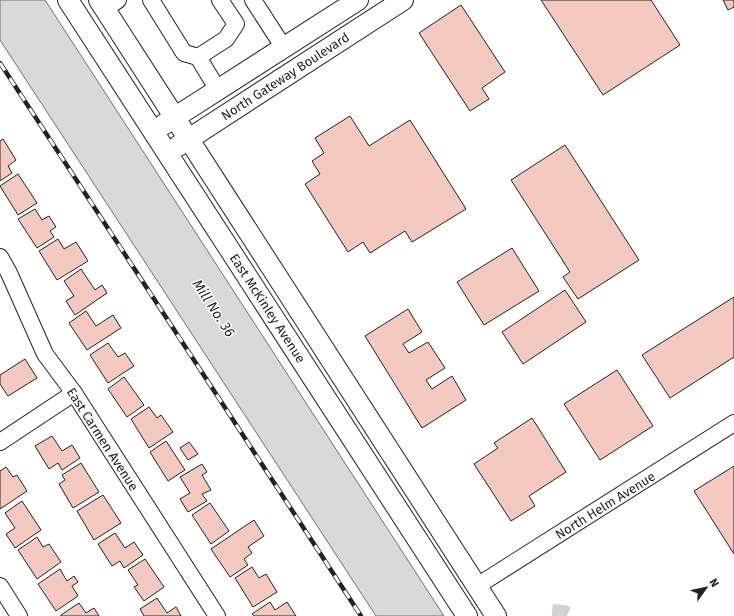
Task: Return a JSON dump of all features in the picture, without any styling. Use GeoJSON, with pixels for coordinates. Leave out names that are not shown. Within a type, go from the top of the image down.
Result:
{"type":"FeatureCollection","features":[{"type":"Feature","properties":{"kind":"main road","name":"East McKinley Avenue"},"geometry":{"type":"LineString","coordinates":[[68,0],[168,152],[467,616]]}},
{"type":"Feature","properties":{"kind":"main road","name":"North Gateway Boulevard"},"geometry":{"type":"LineString","coordinates":[[153,131],[358,0]]}},
{"type":"Feature","properties":{"kind":"main road","name":"North Gateway Boulevard"},"geometry":{"type":"LineString","coordinates":[[168,152],[403,0]]}},
{"type":"Feature","properties":{"kind":"main road","name":"East McKinley Avenue"},"geometry":{"type":"LineString","coordinates":[[108,3],[188,139],[496,616]]}},
{"type":"Feature","properties":{"kind":"main road"},"geometry":{"type":"LineString","coordinates":[[365,457],[411,509],[461,583],[471,588],[477,586]]}},
{"type":"Feature","properties":{"kind":"street"},"geometry":{"type":"LineString","coordinates":[[151,0],[184,53],[198,57],[218,90]]}},
{"type":"Feature","properties":{"kind":"street"},"geometry":{"type":"LineString","coordinates":[[198,57],[226,39],[236,24],[220,0]]}},
{"type":"Feature","properties":{"kind":"street"},"geometry":{"type":"LineString","coordinates":[[253,0],[284,48]]}},
{"type":"Feature","properties":{"kind":"street","name":"East Carmen Avenue"},"geometry":{"type":"LineString","coordinates":[[0,257],[10,273],[45,354],[74,393],[217,616]]}},
{"type":"Feature","properties":{"kind":"street"},"geometry":{"type":"LineString","coordinates":[[0,442],[74,393]]}},
{"type":"Feature","properties":{"kind":"street","name":"North Helm Avenue"},"geometry":{"type":"LineString","coordinates":[[477,586],[734,423]]}},
{"type":"Feature","properties":{"kind":"street"},"geometry":{"type":"LineString","coordinates":[[0,586],[19,616]]}},
{"type":"Feature","properties":{"kind":"water","name":"Mill No. 36"},"geometry":{"type":"Polygon","coordinates":[[[0,0],[45,0],[444,616],[376,616],[0,40],[0,0]]]}},
{"type":"Feature","properties":{"kind":"building"},"geometry":{"type":"Polygon","coordinates":[[[541,0],[651,0],[680,45],[603,95],[541,0]]]}},
{"type":"Feature","properties":{"kind":"building"},"geometry":{"type":"Polygon","coordinates":[[[723,0],[734,0],[734,7],[728,10],[723,0]]]}},
{"type":"Feature","properties":{"kind":"building"},"geometry":{"type":"Polygon","coordinates":[[[461,5],[505,72],[482,88],[489,99],[470,111],[419,33],[461,5]]]}},
{"type":"Feature","properties":{"kind":"building"},"geometry":{"type":"Polygon","coordinates":[[[350,116],[369,146],[410,120],[466,209],[412,242],[405,231],[370,253],[363,242],[348,252],[305,184],[320,174],[312,161],[324,153],[315,138],[350,116]]]}},
{"type":"Feature","properties":{"kind":"building"},"geometry":{"type":"Polygon","coordinates":[[[3,139],[16,160],[8,166],[12,173],[0,181],[0,141],[3,139]]]}},
{"type":"Feature","properties":{"kind":"building"},"geometry":{"type":"Polygon","coordinates":[[[565,145],[639,260],[578,299],[563,277],[570,272],[511,180],[565,145]]]}},
{"type":"Feature","properties":{"kind":"building"},"geometry":{"type":"Polygon","coordinates":[[[18,174],[37,203],[18,215],[0,186],[18,174]]]}},
{"type":"Feature","properties":{"kind":"building"},"geometry":{"type":"Polygon","coordinates":[[[35,209],[42,220],[49,216],[56,227],[50,231],[54,237],[37,248],[18,219],[35,209]]]}},
{"type":"Feature","properties":{"kind":"building"},"geometry":{"type":"Polygon","coordinates":[[[58,239],[64,249],[76,242],[88,261],[57,280],[39,251],[58,239]]]}},
{"type":"Feature","properties":{"kind":"building"},"geometry":{"type":"Polygon","coordinates":[[[512,248],[539,291],[484,325],[457,282],[512,248]]]}},
{"type":"Feature","properties":{"kind":"building"},"geometry":{"type":"Polygon","coordinates":[[[81,269],[95,290],[102,285],[107,293],[75,315],[66,301],[74,296],[64,281],[81,269]]]}},
{"type":"Feature","properties":{"kind":"building"},"geometry":{"type":"Polygon","coordinates":[[[565,290],[586,322],[523,364],[502,332],[565,290]]]}},
{"type":"Feature","properties":{"kind":"building"},"geometry":{"type":"Polygon","coordinates":[[[734,297],[734,357],[670,398],[642,355],[734,297]]]}},
{"type":"Feature","properties":{"kind":"building"},"geometry":{"type":"Polygon","coordinates":[[[408,309],[422,332],[403,344],[409,353],[428,342],[445,368],[426,380],[432,389],[452,376],[466,400],[422,428],[365,336],[408,309]]]}},
{"type":"Feature","properties":{"kind":"building"},"geometry":{"type":"Polygon","coordinates":[[[86,311],[96,326],[113,315],[121,328],[87,350],[69,323],[86,311]]]}},
{"type":"Feature","properties":{"kind":"building"},"geometry":{"type":"Polygon","coordinates":[[[108,343],[118,357],[125,353],[134,366],[108,383],[90,355],[108,343]]]}},
{"type":"Feature","properties":{"kind":"building"},"geometry":{"type":"Polygon","coordinates":[[[25,359],[37,378],[8,396],[0,384],[0,375],[25,359]]]}},
{"type":"Feature","properties":{"kind":"building"},"geometry":{"type":"Polygon","coordinates":[[[617,370],[653,426],[600,460],[564,404],[617,370]]]}},
{"type":"Feature","properties":{"kind":"building"},"geometry":{"type":"Polygon","coordinates":[[[124,377],[144,405],[127,417],[108,389],[124,377]]]}},
{"type":"Feature","properties":{"kind":"building"},"geometry":{"type":"Polygon","coordinates":[[[149,407],[157,418],[161,415],[173,432],[149,448],[131,419],[149,407]]]}},
{"type":"Feature","properties":{"kind":"building"},"geometry":{"type":"Polygon","coordinates":[[[532,418],[566,472],[529,496],[535,506],[511,521],[474,464],[498,448],[494,443],[532,418]]]}},
{"type":"Feature","properties":{"kind":"building"},"geometry":{"type":"Polygon","coordinates":[[[52,436],[62,451],[72,445],[80,458],[62,470],[58,463],[49,469],[35,446],[52,436]]]}},
{"type":"Feature","properties":{"kind":"building"},"geometry":{"type":"Polygon","coordinates":[[[166,441],[185,470],[168,481],[150,452],[166,441]]]}},
{"type":"Feature","properties":{"kind":"building"},"geometry":{"type":"Polygon","coordinates":[[[189,442],[198,454],[188,460],[180,448],[189,442]]]}},
{"type":"Feature","properties":{"kind":"building"},"geometry":{"type":"Polygon","coordinates":[[[81,463],[99,492],[73,508],[59,484],[65,480],[62,475],[81,463]]]}},
{"type":"Feature","properties":{"kind":"building"},"geometry":{"type":"Polygon","coordinates":[[[202,464],[207,472],[202,475],[211,490],[202,494],[207,501],[188,512],[180,499],[190,493],[180,477],[202,464]]]}},
{"type":"Feature","properties":{"kind":"building"},"geometry":{"type":"Polygon","coordinates":[[[734,466],[734,554],[694,491],[734,466]]]}},
{"type":"Feature","properties":{"kind":"building"},"geometry":{"type":"Polygon","coordinates":[[[6,467],[13,477],[17,475],[27,491],[0,509],[0,471],[6,467]]]}},
{"type":"Feature","properties":{"kind":"building"},"geometry":{"type":"Polygon","coordinates":[[[103,495],[121,523],[94,540],[77,511],[103,495]]]}},
{"type":"Feature","properties":{"kind":"building"},"geometry":{"type":"Polygon","coordinates":[[[22,501],[41,530],[15,548],[6,534],[15,528],[5,513],[22,501]]]}},
{"type":"Feature","properties":{"kind":"building"},"geometry":{"type":"Polygon","coordinates":[[[210,503],[229,531],[211,544],[192,515],[210,503]]]}},
{"type":"Feature","properties":{"kind":"building"},"geometry":{"type":"Polygon","coordinates":[[[254,520],[264,536],[248,547],[252,553],[244,559],[248,565],[230,577],[211,549],[254,520]]]}},
{"type":"Feature","properties":{"kind":"building"},"geometry":{"type":"Polygon","coordinates":[[[115,533],[125,548],[134,542],[143,555],[124,568],[120,561],[112,566],[98,544],[115,533]]]}},
{"type":"Feature","properties":{"kind":"building"},"geometry":{"type":"Polygon","coordinates":[[[37,537],[43,547],[49,544],[61,562],[37,579],[18,550],[37,537]]]}},
{"type":"Feature","properties":{"kind":"building"},"geometry":{"type":"Polygon","coordinates":[[[145,559],[164,587],[144,601],[134,587],[138,585],[128,570],[145,559]]]}},
{"type":"Feature","properties":{"kind":"building"},"geometry":{"type":"Polygon","coordinates":[[[252,567],[259,578],[266,574],[277,592],[253,607],[235,578],[252,567]]]}},
{"type":"Feature","properties":{"kind":"building"},"geometry":{"type":"Polygon","coordinates":[[[60,569],[67,581],[74,576],[78,582],[72,586],[78,596],[56,611],[38,584],[60,569]]]}},
{"type":"Feature","properties":{"kind":"building"},"geometry":{"type":"Polygon","coordinates":[[[157,598],[167,613],[176,607],[181,616],[144,616],[140,609],[157,598]]]}},
{"type":"Feature","properties":{"kind":"building"},"geometry":{"type":"Polygon","coordinates":[[[270,602],[275,610],[287,602],[296,616],[254,616],[252,614],[270,602]]]}},
{"type":"Feature","properties":{"kind":"building"},"geometry":{"type":"Polygon","coordinates":[[[79,603],[86,613],[94,608],[99,616],[61,616],[79,603]]]}},
{"type":"Feature","properties":{"kind":"tunnel"},"geometry":{"type":"LineString","coordinates":[[552,612],[564,613],[571,616]]}},
{"type":"Feature","properties":{"kind":"railway"},"geometry":{"type":"LineString","coordinates":[[0,63],[361,616]]}}]}
